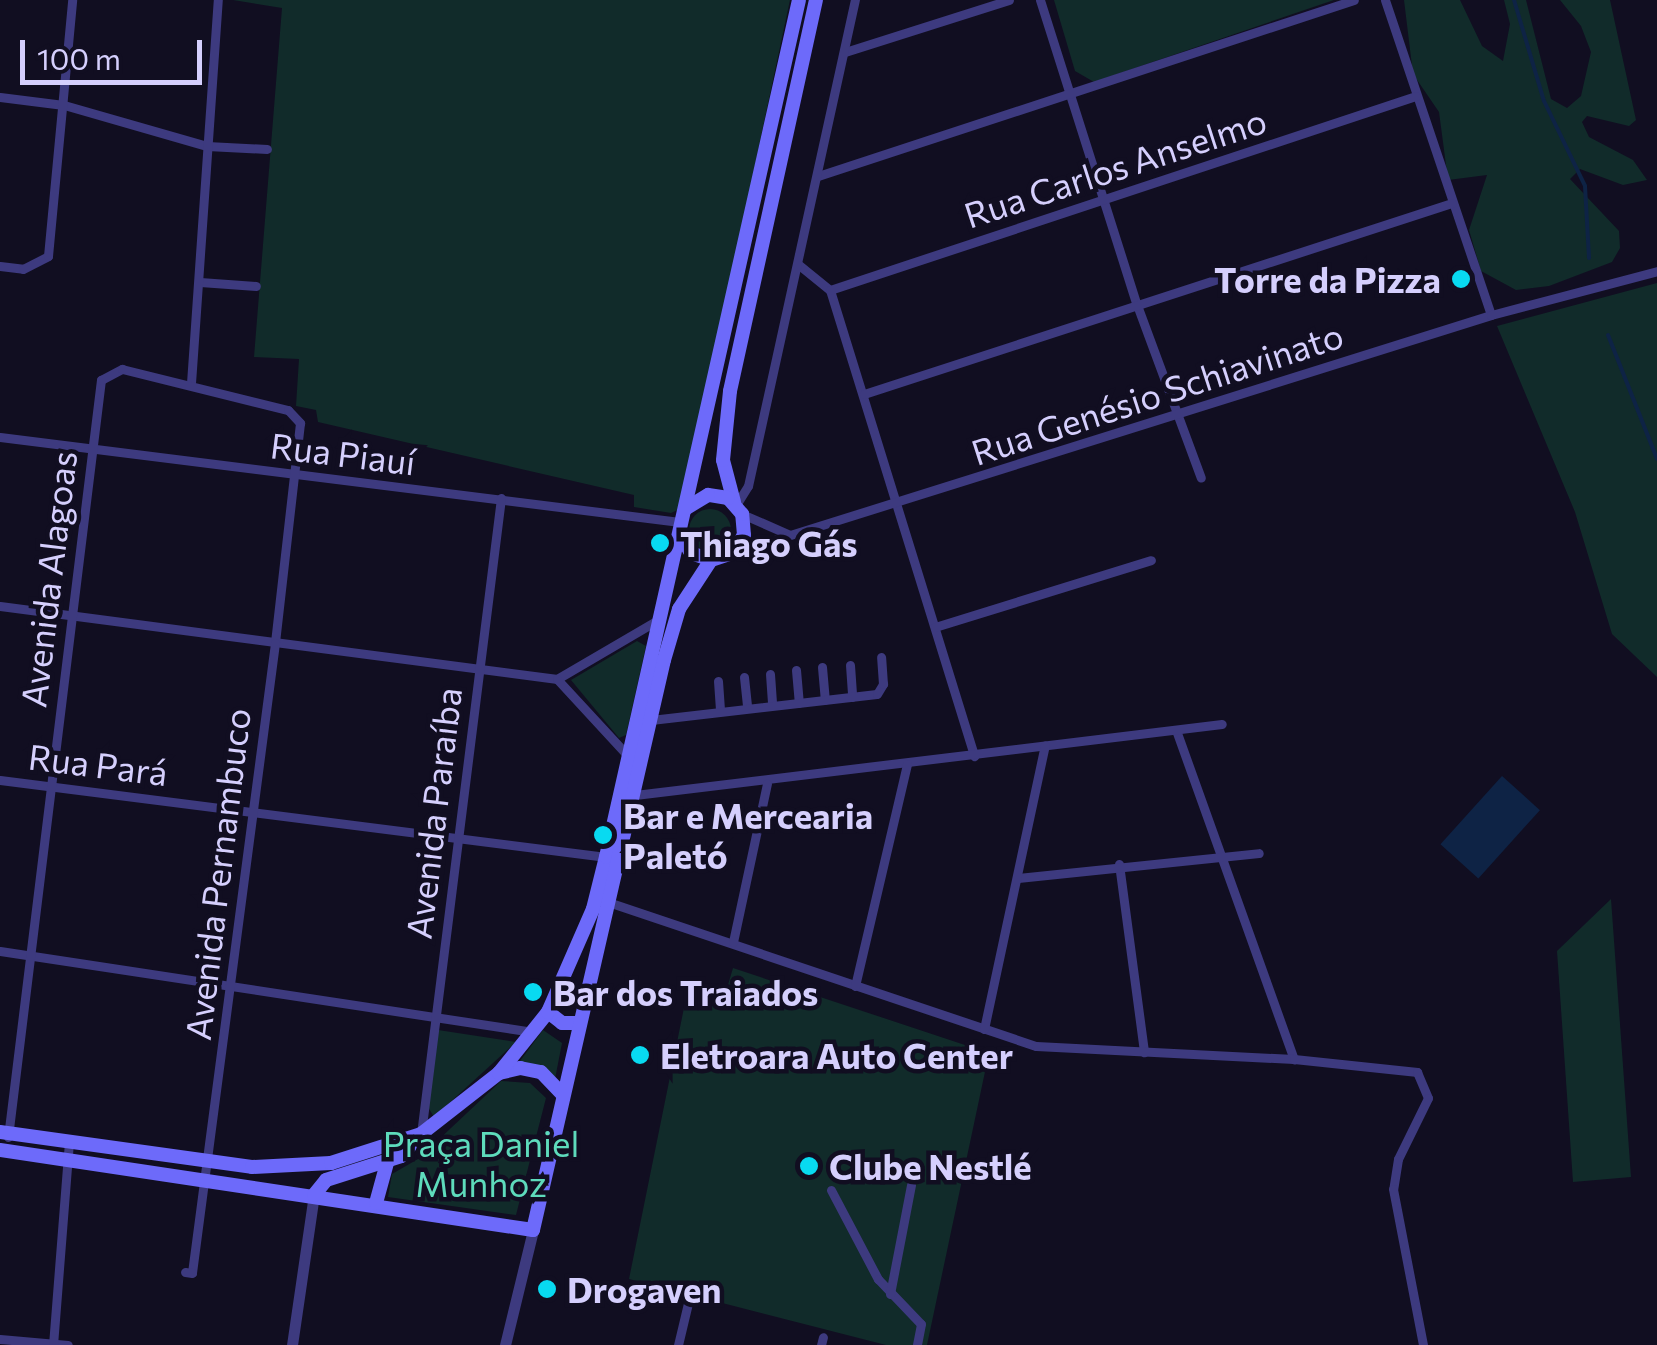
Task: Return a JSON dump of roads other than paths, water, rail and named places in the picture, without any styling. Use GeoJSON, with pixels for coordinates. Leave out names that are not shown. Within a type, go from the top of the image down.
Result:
{"type":"FeatureCollection","features":[{"type":"Feature","properties":{"kind":"main road"},"geometry":{"type":"LineString","coordinates":[[314,1195],[326,1180],[387,1163],[410,1150],[421,1134],[499,1073],[548,1012],[594,909],[799,0]]}},
{"type":"Feature","properties":{"kind":"main road"},"geometry":{"type":"LineString","coordinates":[[3,1150],[376,1203],[532,1230],[679,610],[712,560],[732,553],[744,535],[723,460],[727,410],[816,0]]}},
{"type":"Feature","properties":{"kind":"main road"},"geometry":{"type":"LineString","coordinates":[[681,522],[708,494],[737,507]]}},
{"type":"Feature","properties":{"kind":"main road"},"geometry":{"type":"LineString","coordinates":[[681,522],[691,553],[712,560]]}},
{"type":"Feature","properties":{"kind":"main road"},"geometry":{"type":"LineString","coordinates":[[548,1012],[562,1023],[579,1024]]}},
{"type":"Feature","properties":{"kind":"main road"},"geometry":{"type":"LineString","coordinates":[[499,1073],[520,1068],[540,1072],[562,1095]]}},
{"type":"Feature","properties":{"kind":"main road"},"geometry":{"type":"LineString","coordinates":[[4,1132],[207,1162],[291,1168],[331,1163],[421,1134]]}},
{"type":"Feature","properties":{"kind":"main road"},"geometry":{"type":"LineString","coordinates":[[376,1203],[387,1163]]}},
{"type":"Feature","properties":{"kind":"street"},"geometry":{"type":"LineString","coordinates":[[0,266],[23,269],[48,256],[72,0]]}},
{"type":"Feature","properties":{"kind":"street"},"geometry":{"type":"LineString","coordinates":[[218,0],[191,383],[296,414],[294,475]]}},
{"type":"Feature","properties":{"kind":"street"},"geometry":{"type":"LineString","coordinates":[[790,535],[737,507],[748,486],[800,265],[855,0]]}},
{"type":"Feature","properties":{"kind":"street"},"geometry":{"type":"LineString","coordinates":[[845,52],[1009,0]]}},
{"type":"Feature","properties":{"kind":"street"},"geometry":{"type":"LineString","coordinates":[[1040,0],[1138,305],[1202,478]]}},
{"type":"Feature","properties":{"kind":"street"},"geometry":{"type":"LineString","coordinates":[[818,176],[1072,97],[1354,0]]}},
{"type":"Feature","properties":{"kind":"street"},"geometry":{"type":"LineString","coordinates":[[1385,0],[1492,315]]}},
{"type":"Feature","properties":{"kind":"street","name":"Rua Carlos Anselmo"},"geometry":{"type":"LineString","coordinates":[[830,290],[1416,96]]}},
{"type":"Feature","properties":{"kind":"street"},"geometry":{"type":"LineString","coordinates":[[0,98],[64,105],[208,146],[267,149]]}},
{"type":"Feature","properties":{"kind":"street"},"geometry":{"type":"LineString","coordinates":[[864,394],[1452,203]]}},
{"type":"Feature","properties":{"kind":"street"},"geometry":{"type":"LineString","coordinates":[[800,265],[830,290],[974,756]]}},
{"type":"Feature","properties":{"kind":"street","name":"Rua Genésio Schiavinato"},"geometry":{"type":"LineString","coordinates":[[732,553],[1492,315],[1657,271]]}},
{"type":"Feature","properties":{"kind":"street"},"geometry":{"type":"LineString","coordinates":[[200,282],[256,286]]}},
{"type":"Feature","properties":{"kind":"street","name":"Avenida Alagoas"},"geometry":{"type":"LineString","coordinates":[[3,1150],[76,615],[90,449],[105,373],[122,369],[191,383]]}},
{"type":"Feature","properties":{"kind":"street","name":"Rua Piauí"},"geometry":{"type":"LineString","coordinates":[[0,436],[681,522]]}},
{"type":"Feature","properties":{"kind":"street","name":"Avenida Pernambuco"},"geometry":{"type":"LineString","coordinates":[[185,1272],[192,1273],[205,1179],[294,475]]}},
{"type":"Feature","properties":{"kind":"street","name":"Avenida Paraíba"},"geometry":{"type":"LineString","coordinates":[[421,1134],[501,498]]}},
{"type":"Feature","properties":{"kind":"street"},"geometry":{"type":"LineString","coordinates":[[935,627],[1151,560]]}},
{"type":"Feature","properties":{"kind":"street"},"geometry":{"type":"LineString","coordinates":[[0,606],[557,679],[658,620]]}},
{"type":"Feature","properties":{"kind":"street"},"geometry":{"type":"LineString","coordinates":[[652,720],[852,697],[882,690],[880,657]]}},
{"type":"Feature","properties":{"kind":"street"},"geometry":{"type":"LineString","coordinates":[[850,665],[852,697]]}},
{"type":"Feature","properties":{"kind":"street"},"geometry":{"type":"LineString","coordinates":[[822,667],[825,700]]}},
{"type":"Feature","properties":{"kind":"street"},"geometry":{"type":"LineString","coordinates":[[796,670],[799,703]]}},
{"type":"Feature","properties":{"kind":"street"},"geometry":{"type":"LineString","coordinates":[[770,674],[772,705]]}},
{"type":"Feature","properties":{"kind":"street"},"geometry":{"type":"LineString","coordinates":[[744,676],[746,708]]}},
{"type":"Feature","properties":{"kind":"street"},"geometry":{"type":"LineString","coordinates":[[557,679],[628,756]]}},
{"type":"Feature","properties":{"kind":"street"},"geometry":{"type":"LineString","coordinates":[[718,681],[720,710]]}},
{"type":"Feature","properties":{"kind":"street"},"geometry":{"type":"LineString","coordinates":[[636,795],[767,784],[1222,724]]}},
{"type":"Feature","properties":{"kind":"street"},"geometry":{"type":"LineString","coordinates":[[1176,730],[1294,1059]]}},
{"type":"Feature","properties":{"kind":"street"},"geometry":{"type":"LineString","coordinates":[[984,1030],[1045,746]]}},
{"type":"Feature","properties":{"kind":"street"},"geometry":{"type":"LineString","coordinates":[[855,986],[907,764]]}},
{"type":"Feature","properties":{"kind":"street","name":"Rua Pará"},"geometry":{"type":"LineString","coordinates":[[0,780],[606,857]]}},
{"type":"Feature","properties":{"kind":"street"},"geometry":{"type":"LineString","coordinates":[[732,942],[767,784]]}},
{"type":"Feature","properties":{"kind":"street"},"geometry":{"type":"LineString","coordinates":[[1018,878],[1119,864],[1259,853]]}},
{"type":"Feature","properties":{"kind":"street"},"geometry":{"type":"LineString","coordinates":[[1119,864],[1144,1052]]}},
{"type":"Feature","properties":{"kind":"street"},"geometry":{"type":"LineString","coordinates":[[611,903],[1036,1046],[1409,1069],[1427,1086],[1427,1102],[1398,1159],[1392,1189],[1423,1345]]}},
{"type":"Feature","properties":{"kind":"street"},"geometry":{"type":"LineString","coordinates":[[0,951],[230,989],[533,1032]]}},
{"type":"Feature","properties":{"kind":"street"},"geometry":{"type":"LineString","coordinates":[[53,1344],[69,1141]]}},
{"type":"Feature","properties":{"kind":"street"},"geometry":{"type":"LineString","coordinates":[[890,1294],[910,1186]]}},
{"type":"Feature","properties":{"kind":"street"},"geometry":{"type":"LineString","coordinates":[[831,1190],[890,1294],[920,1324],[918,1345]]}},
{"type":"Feature","properties":{"kind":"street"},"geometry":{"type":"LineString","coordinates":[[292,1345],[314,1195]]}},
{"type":"Feature","properties":{"kind":"street"},"geometry":{"type":"LineString","coordinates":[[505,1345],[532,1230]]}},
{"type":"Feature","properties":{"kind":"street"},"geometry":{"type":"LineString","coordinates":[[678,1345],[688,1302]]}},
{"type":"Feature","properties":{"kind":"street"},"geometry":{"type":"LineString","coordinates":[[0,1339],[68,1345]]}},
{"type":"Feature","properties":{"kind":"water"},"geometry":{"type":"Polygon","coordinates":[[[1502,776],[1540,810],[1478,878],[1440,844],[1502,776]]]}},
{"type":"Feature","properties":{"kind":"waterway"},"geometry":{"type":"LineString","coordinates":[[1514,0],[1544,101],[1585,186],[1589,258]]}},
{"type":"Feature","properties":{"kind":"waterway"},"geometry":{"type":"LineString","coordinates":[[1608,335],[1657,459]]}},
{"type":"Feature","properties":{"kind":"place","name":"Torre da Pizza"},"geometry":{"type":"Point","coordinates":[1461,279]}},
{"type":"Feature","properties":{"kind":"place","name":"Thiago Gás"},"geometry":{"type":"Point","coordinates":[660,543]}},
{"type":"Feature","properties":{"kind":"place","name":"Bar e Mercearia Paletó"},"geometry":{"type":"Point","coordinates":[603,835]}},
{"type":"Feature","properties":{"kind":"place","name":"Bar dos Traiados"},"geometry":{"type":"Point","coordinates":[533,992]}},
{"type":"Feature","properties":{"kind":"place","name":"Eletroara Auto Center"},"geometry":{"type":"Point","coordinates":[640,1055]}},
{"type":"Feature","properties":{"kind":"place","name":"Clube Nestlé"},"geometry":{"type":"Point","coordinates":[809,1166]}},
{"type":"Feature","properties":{"kind":"place","name":"Drogaven"},"geometry":{"type":"Point","coordinates":[547,1289]}},
{"type":"Feature","properties":{"kind":"park label","name":"Praça Daniel Munhoz"},"geometry":{"type":"Point","coordinates":[481,1163]}}]}
